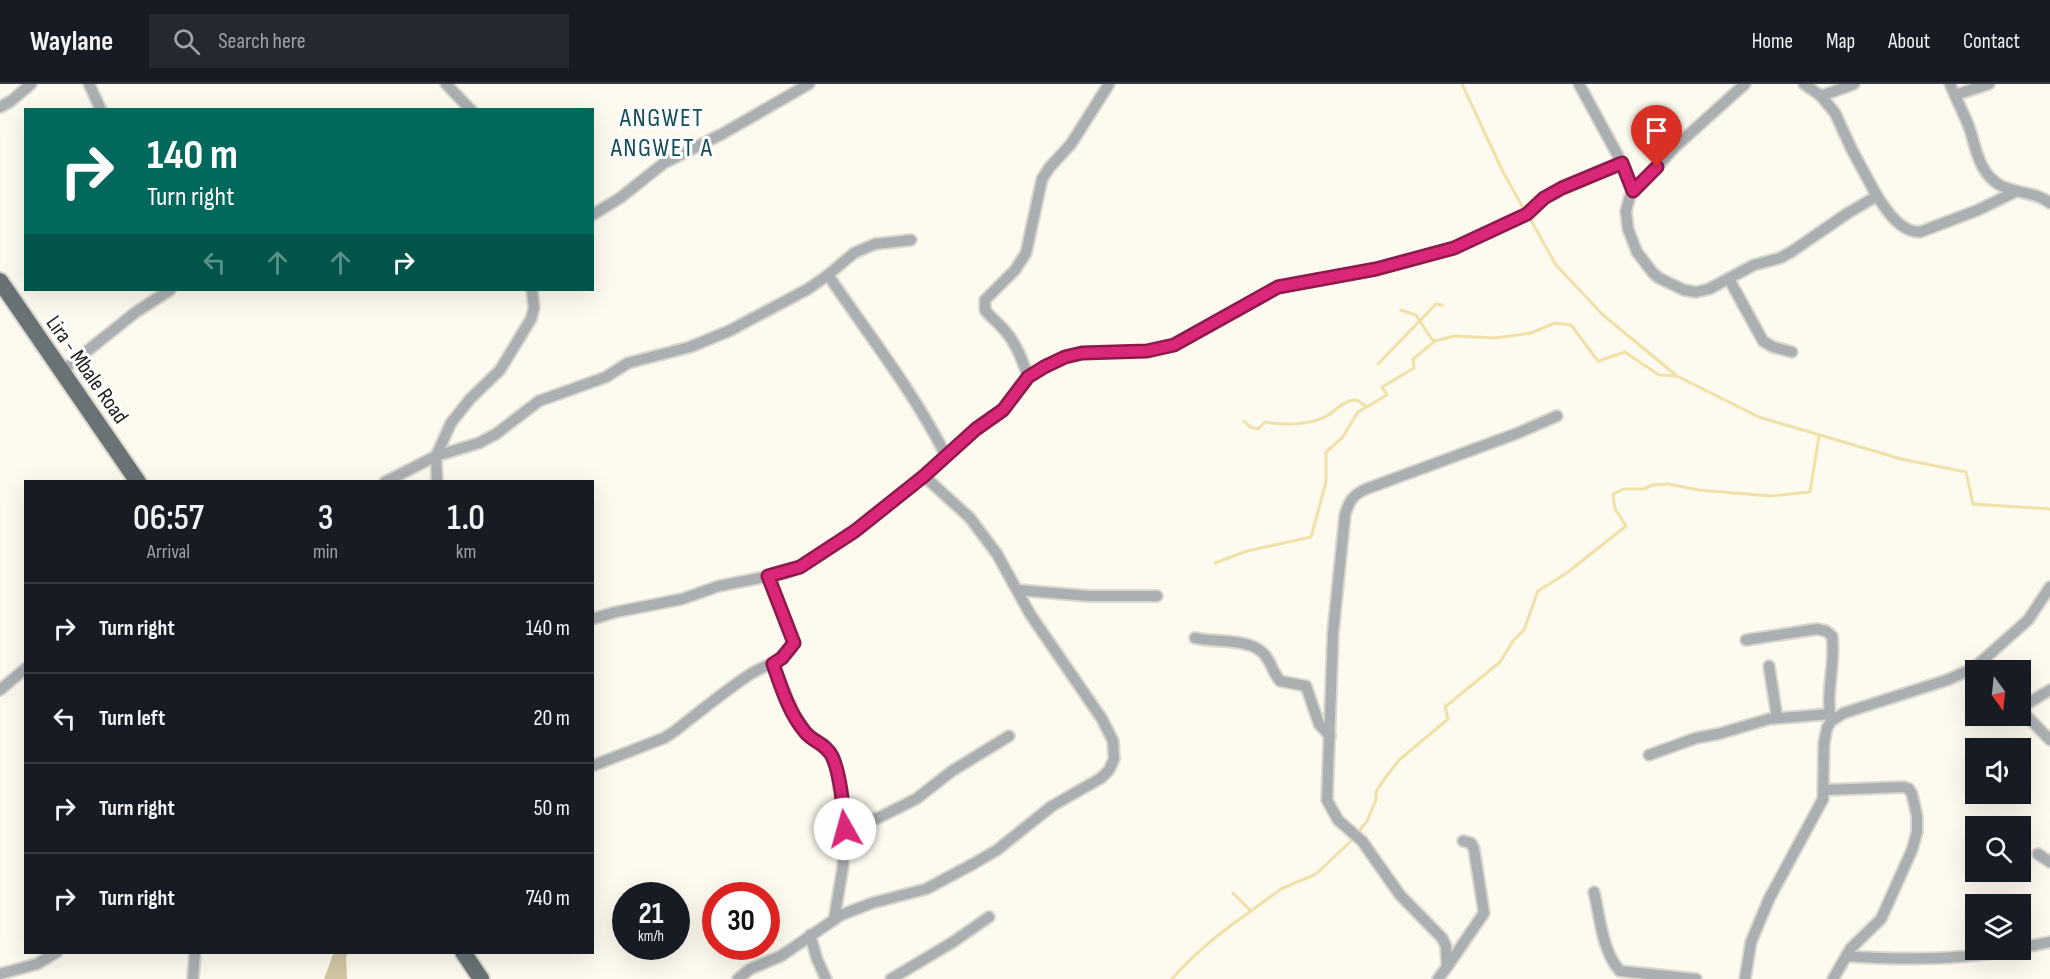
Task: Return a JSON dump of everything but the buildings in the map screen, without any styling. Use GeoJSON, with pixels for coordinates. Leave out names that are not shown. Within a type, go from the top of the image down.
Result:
{"type":"FeatureCollection","features":[{"type":"Feature","properties":{"kind":"main road","name":"Lira - Mbale Road"},"geometry":{"type":"LineString","coordinates":[[0,281],[137,480]]}},
{"type":"Feature","properties":{"kind":"main road"},"geometry":{"type":"LineString","coordinates":[[464,954],[481,979]]}},
{"type":"Feature","properties":{"kind":"street"},"geometry":{"type":"LineString","coordinates":[[0,107],[31,84]]}},
{"type":"Feature","properties":{"kind":"street"},"geometry":{"type":"LineString","coordinates":[[89,84],[100,108]]}},
{"type":"Feature","properties":{"kind":"street"},"geometry":{"type":"LineString","coordinates":[[446,84],[469,108]]}},
{"type":"Feature","properties":{"kind":"street"},"geometry":{"type":"LineString","coordinates":[[594,214],[620,198],[664,163],[722,134],[809,84]]}},
{"type":"Feature","properties":{"kind":"street"},"geometry":{"type":"LineString","coordinates":[[1028,377],[1014,343],[985,310],[985,300],[1015,270],[1026,253],[1042,179],[1082,129],[1109,84]]}},
{"type":"Feature","properties":{"kind":"street"},"geometry":{"type":"LineString","coordinates":[[1579,84],[1622,163],[1633,191]]}},
{"type":"Feature","properties":{"kind":"street"},"geometry":{"type":"LineString","coordinates":[[1745,84],[1676,146],[1633,191],[1626,212],[1628,230],[1637,252],[1653,273],[1677,288],[1696,292],[1719,286],[1754,265],[1780,258],[1791,252],[1877,196]]}},
{"type":"Feature","properties":{"kind":"street"},"geometry":{"type":"LineString","coordinates":[[1804,84],[1821,96],[1835,113],[1877,196],[1899,224],[1912,232],[1920,232],[1978,210],[2015,192]]}},
{"type":"Feature","properties":{"kind":"street"},"geometry":{"type":"LineString","coordinates":[[1821,96],[1854,84]]}},
{"type":"Feature","properties":{"kind":"street"},"geometry":{"type":"LineString","coordinates":[[1950,84],[1984,169],[1996,182],[2015,192],[2048,197]]}},
{"type":"Feature","properties":{"kind":"street"},"geometry":{"type":"LineString","coordinates":[[1955,95],[1989,84]]}},
{"type":"Feature","properties":{"kind":"street"},"geometry":{"type":"LineString","coordinates":[[594,618],[682,600],[739,581],[800,567],[855,531],[924,476],[976,429],[1003,410],[1028,377],[1065,357],[1082,353],[1147,351],[1174,345],[1278,287],[1376,269],[1454,248],[1527,214],[1544,198],[1562,188],[1622,163]]}},
{"type":"Feature","properties":{"kind":"street"},"geometry":{"type":"LineString","coordinates":[[389,480],[436,456],[496,434],[539,401],[606,376],[628,363],[690,347],[729,331],[778,306],[828,275],[854,253],[875,244],[911,240]]}},
{"type":"Feature","properties":{"kind":"street"},"geometry":{"type":"LineString","coordinates":[[828,275],[919,409],[946,456]]}},
{"type":"Feature","properties":{"kind":"street"},"geometry":{"type":"LineString","coordinates":[[1729,279],[1763,341],[1773,347],[1792,352]]}},
{"type":"Feature","properties":{"kind":"street"},"geometry":{"type":"LineString","coordinates":[[62,371],[136,312],[168,291]]}},
{"type":"Feature","properties":{"kind":"street"},"geometry":{"type":"LineString","coordinates":[[437,480],[436,456],[451,423],[470,399],[500,370],[531,319],[534,308],[532,291]]}},
{"type":"Feature","properties":{"kind":"street"},"geometry":{"type":"LineString","coordinates":[[1447,967],[1446,946],[1442,938],[1401,895],[1362,841],[1338,820],[1326,795],[1333,633],[1345,515],[1348,502],[1356,494],[1366,489],[1518,433],[1557,416]]}},
{"type":"Feature","properties":{"kind":"street"},"geometry":{"type":"LineString","coordinates":[[738,979],[750,969],[781,956],[834,920],[872,903],[926,889],[974,864],[997,850],[1052,806],[1098,780],[1109,770],[1115,753],[1110,734],[1091,702],[1030,614],[997,554],[970,518],[924,476]]}},
{"type":"Feature","properties":{"kind":"street"},"geometry":{"type":"LineString","coordinates":[[594,765],[664,738],[748,675],[782,658],[794,643],[768,576]]}},
{"type":"Feature","properties":{"kind":"street"},"geometry":{"type":"LineString","coordinates":[[1985,660],[2028,620],[2050,587]]}},
{"type":"Feature","properties":{"kind":"street"},"geometry":{"type":"LineString","coordinates":[[1018,590],[1089,596],[1157,596]]}},
{"type":"Feature","properties":{"kind":"street"},"geometry":{"type":"LineString","coordinates":[[1745,979],[1751,942],[1756,928],[1779,878],[1820,807],[1824,790],[1824,743],[1830,717],[1834,649],[1832,636],[1826,631],[1817,629],[1746,640]]}},
{"type":"Feature","properties":{"kind":"street"},"geometry":{"type":"LineString","coordinates":[[1196,638],[1245,644],[1259,649],[1268,659],[1280,681],[1306,686],[1319,724],[1330,736]]}},
{"type":"Feature","properties":{"kind":"street"},"geometry":{"type":"LineString","coordinates":[[773,664],[794,716],[809,736],[824,745],[836,766],[845,829],[843,866],[834,920]]}},
{"type":"Feature","properties":{"kind":"street"},"geometry":{"type":"LineString","coordinates":[[1769,666],[1777,717]]}},
{"type":"Feature","properties":{"kind":"street"},"geometry":{"type":"LineString","coordinates":[[0,690],[24,670]]}},
{"type":"Feature","properties":{"kind":"street"},"geometry":{"type":"LineString","coordinates":[[1649,755],[1696,738],[1777,717],[1830,717],[1965,673]]}},
{"type":"Feature","properties":{"kind":"street"},"geometry":{"type":"LineString","coordinates":[[2031,701],[2050,690]]}},
{"type":"Feature","properties":{"kind":"street"},"geometry":{"type":"LineString","coordinates":[[2031,720],[2050,740]]}},
{"type":"Feature","properties":{"kind":"street"},"geometry":{"type":"LineString","coordinates":[[845,829],[878,818],[916,799],[952,771],[1009,736]]}},
{"type":"Feature","properties":{"kind":"street"},"geometry":{"type":"LineString","coordinates":[[1824,790],[1904,787],[1909,789],[1915,802],[1917,832],[1912,850],[1881,919],[1851,948],[1833,979]]}},
{"type":"Feature","properties":{"kind":"street"},"geometry":{"type":"LineString","coordinates":[[1438,979],[1484,913],[1474,849],[1471,843],[1463,841]]}},
{"type":"Feature","properties":{"kind":"street"},"geometry":{"type":"LineString","coordinates":[[2038,854],[2050,862]]}},
{"type":"Feature","properties":{"kind":"street"},"geometry":{"type":"LineString","coordinates":[[1594,892],[1606,943],[1613,961],[1620,970],[1696,979]]}},
{"type":"Feature","properties":{"kind":"street"},"geometry":{"type":"LineString","coordinates":[[891,979],[953,942],[989,917]]}},
{"type":"Feature","properties":{"kind":"street"},"geometry":{"type":"LineString","coordinates":[[810,935],[826,979]]}},
{"type":"Feature","properties":{"kind":"street"},"geometry":{"type":"LineString","coordinates":[[2031,946],[2050,942]]}},
{"type":"Feature","properties":{"kind":"street"},"geometry":{"type":"LineString","coordinates":[[0,974],[37,963],[53,954]]}},
{"type":"Feature","properties":{"kind":"street"},"geometry":{"type":"LineString","coordinates":[[193,979],[195,954]]}},
{"type":"Feature","properties":{"kind":"street"},"geometry":{"type":"LineString","coordinates":[[1846,956],[1965,957]]}},
{"type":"Feature","properties":{"kind":"shaded area"},"geometry":{"type":"Polygon","coordinates":[[[333,954],[348,954],[347,979],[324,979],[333,954]]]}},
{"type":"Feature","properties":{"kind":"waterway"},"geometry":{"type":"LineString","coordinates":[[1462,84],[1503,172],[1525,211]]}},
{"type":"Feature","properties":{"kind":"waterway"},"geometry":{"type":"LineString","coordinates":[[1529,217],[1556,265],[1603,315],[1677,376],[1759,417],[1901,459],[1966,472],[1973,504],[2050,509]]}},
{"type":"Feature","properties":{"kind":"waterway"},"geometry":{"type":"LineString","coordinates":[[1378,364],[1436,304],[1442,305]]}},
{"type":"Feature","properties":{"kind":"waterway"},"geometry":{"type":"LineString","coordinates":[[1401,310],[1416,315],[1435,341]]}},
{"type":"Feature","properties":{"kind":"waterway"},"geometry":{"type":"LineString","coordinates":[[1215,563],[1247,551],[1311,537],[1326,482],[1326,452],[1342,438],[1358,412],[1387,395],[1382,387],[1414,368],[1413,359],[1435,341],[1455,336],[1495,338],[1531,333],[1555,323],[1571,325],[1598,361],[1625,352],[1659,375],[1677,376]]}},
{"type":"Feature","properties":{"kind":"waterway"},"geometry":{"type":"LineString","coordinates":[[1244,421],[1250,427],[1258,429],[1265,422],[1289,424],[1315,421],[1354,400],[1366,407]]}},
{"type":"Feature","properties":{"kind":"waterway"},"geometry":{"type":"LineString","coordinates":[[1233,893],[1251,911],[1281,889],[1316,874],[1352,840],[1367,821],[1376,800],[1376,792],[1399,760],[1448,719],[1445,707],[1500,662],[1513,641],[1524,630],[1538,591],[1568,572],[1626,526],[1615,509],[1613,494],[1624,489],[1643,489],[1653,485],[1668,484],[1699,490],[1770,496],[1810,492],[1819,436]]}},
{"type":"Feature","properties":{"kind":"waterway"},"geometry":{"type":"LineString","coordinates":[[1172,979],[1209,942],[1251,911]]}},
{"type":"Feature","properties":{"kind":"district","name":"ANGWET ANGWET A"},"geometry":{"type":"Point","coordinates":[662,132]}},
{"type":"Feature","properties":{"kind":"route"},"geometry":{"type":"LineString","coordinates":[[845,829],[836,766],[831,754],[824,745],[809,736],[794,716],[773,664],[782,658],[794,643],[768,576],[800,567],[855,531],[924,476],[976,429],[1003,410],[1028,377],[1065,357],[1082,353],[1147,351],[1174,345],[1272,290],[1287,285],[1376,269],[1454,248],[1527,214],[1544,198],[1562,188],[1622,163],[1633,191],[1657,167]]}}]}
